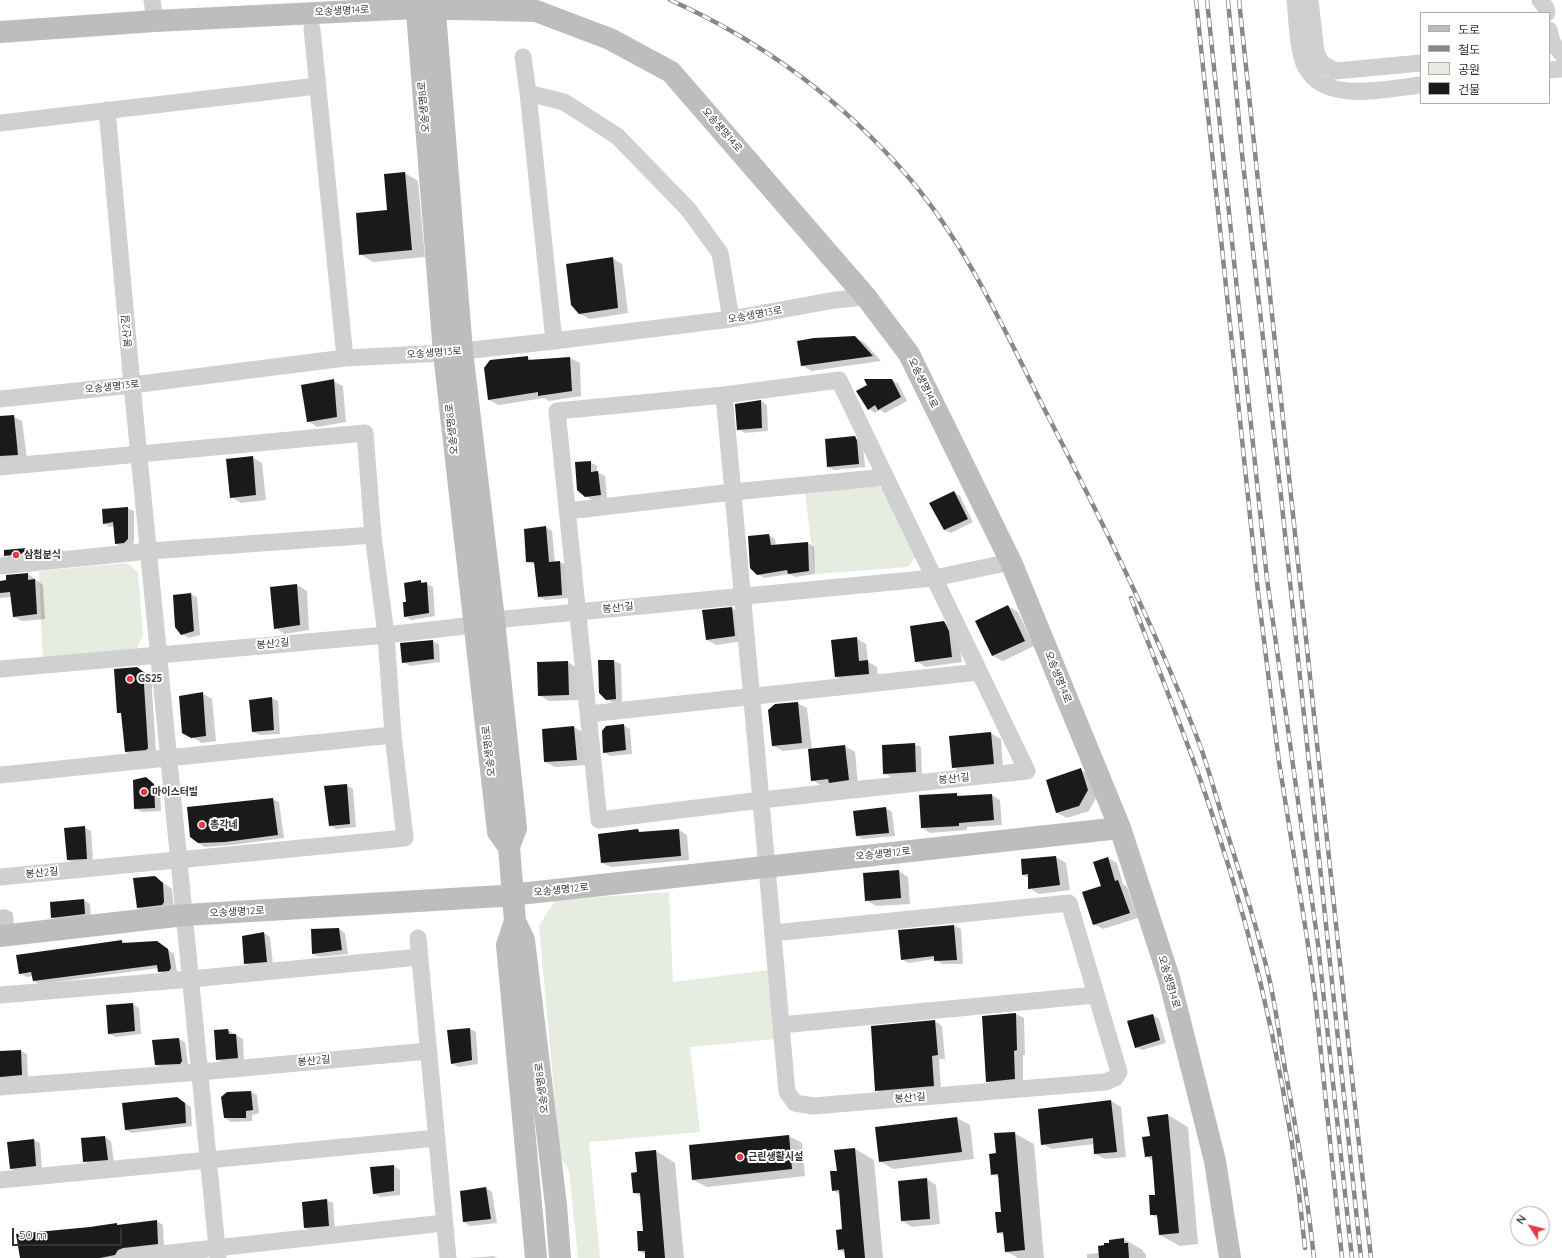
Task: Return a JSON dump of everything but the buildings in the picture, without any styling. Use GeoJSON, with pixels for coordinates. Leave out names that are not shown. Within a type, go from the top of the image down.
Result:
{"type":"FeatureCollection","features":[{"type":"Feature","properties":{"kind":"street"},"geometry":{"type":"LineString","coordinates":[[1295,0],[1303,61],[1312,77],[1328,88],[1346,92],[1420,85]]}},
{"type":"Feature","properties":{"kind":"street"},"geometry":{"type":"LineString","coordinates":[[1310,0],[1316,52],[1321,63],[1335,71],[1420,64]]}},
{"type":"Feature","properties":{"kind":"street"},"geometry":{"type":"LineString","coordinates":[[1540,0],[1546,8],[1547,12]]}},
{"type":"Feature","properties":{"kind":"street","name":"오송생명14로"},"geometry":{"type":"LineString","coordinates":[[0,32],[154,10],[425,4],[536,11],[610,39],[671,72],[866,297],[909,354],[1011,562],[1120,828],[1169,978],[1214,1161],[1230,1258]]}},
{"type":"Feature","properties":{"kind":"street","name":"오송생명8로"},"geometry":{"type":"LineString","coordinates":[[425,4],[453,352],[484,623],[498,832],[509,846],[515,921],[524,940],[556,1205],[560,1258]]}},
{"type":"Feature","properties":{"kind":"street"},"geometry":{"type":"LineString","coordinates":[[312,29],[345,358]]}},
{"type":"Feature","properties":{"kind":"street"},"geometry":{"type":"LineString","coordinates":[[1550,34],[1558,57],[1550,69]]}},
{"type":"Feature","properties":{"kind":"street"},"geometry":{"type":"LineString","coordinates":[[523,57],[554,341]]}},
{"type":"Feature","properties":{"kind":"street"},"geometry":{"type":"LineString","coordinates":[[0,123],[317,86]]}},
{"type":"Feature","properties":{"kind":"street"},"geometry":{"type":"LineString","coordinates":[[528,93],[564,102],[617,136],[688,209],[720,253],[731,319]]}},
{"type":"Feature","properties":{"kind":"street","name":"봉산2길"},"geometry":{"type":"LineString","coordinates":[[107,110],[132,385],[217,1253]]}},
{"type":"Feature","properties":{"kind":"street","name":"오송생명13로"},"geometry":{"type":"LineString","coordinates":[[0,399],[132,385],[345,358],[453,352],[554,341],[731,319],[835,300],[866,297]]}},
{"type":"Feature","properties":{"kind":"street"},"geometry":{"type":"LineString","coordinates":[[840,380],[979,672],[588,714],[557,412],[724,395],[840,380]]}},
{"type":"Feature","properties":{"kind":"street","name":"봉산1길"},"geometry":{"type":"LineString","coordinates":[[724,395],[787,1092],[795,1103],[812,1106],[1105,1082],[1115,1078],[1119,1072],[1095,995]]}},
{"type":"Feature","properties":{"kind":"street"},"geometry":{"type":"LineString","coordinates":[[0,467],[365,433],[373,535],[386,635],[393,735],[0,775]]}},
{"type":"Feature","properties":{"kind":"street"},"geometry":{"type":"LineString","coordinates":[[567,511],[733,492],[886,477]]}},
{"type":"Feature","properties":{"kind":"street"},"geometry":{"type":"LineString","coordinates":[[0,566],[149,551],[373,535]]}},
{"type":"Feature","properties":{"kind":"street","name":"봉산1길"},"geometry":{"type":"LineString","coordinates":[[484,623],[578,612],[934,578],[1011,562]]}},
{"type":"Feature","properties":{"kind":"street","name":"봉산2길"},"geometry":{"type":"LineString","coordinates":[[0,669],[386,635],[484,623]]}},
{"type":"Feature","properties":{"kind":"street","name":"봉산1길"},"geometry":{"type":"LineString","coordinates":[[588,714],[599,820],[761,800],[1027,772],[979,672]]}},
{"type":"Feature","properties":{"kind":"street","name":"봉산2길"},"geometry":{"type":"LineString","coordinates":[[0,876],[405,838],[393,735]]}},
{"type":"Feature","properties":{"kind":"street","name":"오송생명12로"},"geometry":{"type":"LineString","coordinates":[[0,936],[184,915],[513,895],[1120,828]]}},
{"type":"Feature","properties":{"kind":"street"},"geometry":{"type":"LineString","coordinates":[[773,934],[1069,903],[1095,995],[781,1025]]}},
{"type":"Feature","properties":{"kind":"street","name":"오송생명8로"},"geometry":{"type":"LineString","coordinates":[[515,921],[507,945],[536,1258]]}},
{"type":"Feature","properties":{"kind":"street"},"geometry":{"type":"LineString","coordinates":[[418,938],[448,1258]]}},
{"type":"Feature","properties":{"kind":"street"},"geometry":{"type":"LineString","coordinates":[[0,995],[191,979],[419,957]]}},
{"type":"Feature","properties":{"kind":"street","name":"봉산2길"},"geometry":{"type":"LineString","coordinates":[[0,1087],[200,1072],[428,1051]]}},
{"type":"Feature","properties":{"kind":"street"},"geometry":{"type":"LineString","coordinates":[[0,1180],[436,1138]]}},
{"type":"Feature","properties":{"kind":"street"},"geometry":{"type":"LineString","coordinates":[[124,1258],[217,1253],[444,1223]]}},
{"type":"Feature","properties":{"kind":"green space"},"geometry":{"type":"Polygon","coordinates":[[[878,486],[884,490],[918,553],[908,567],[815,574],[805,493],[878,486]]]}},
{"type":"Feature","properties":{"kind":"green space"},"geometry":{"type":"Polygon","coordinates":[[[127,563],[138,572],[143,635],[134,656],[43,664],[39,571],[127,563]]]}},
{"type":"Feature","properties":{"kind":"green space"},"geometry":{"type":"Polygon","coordinates":[[[669,892],[673,982],[769,970],[775,1039],[690,1047],[700,1132],[589,1142],[600,1258],[578,1258],[569,1171],[561,1158],[559,1145],[539,926],[555,900],[669,892]]]}},
{"type":"Feature","properties":{"kind":"railway"},"geometry":{"type":"LineString","coordinates":[[670,0],[704,16],[769,54],[800,76],[858,124],[885,151],[932,206],[970,265],[1003,326],[1130,582],[1185,706],[1201,748],[1249,903],[1270,982],[1294,1116],[1314,1258]]}},
{"type":"Feature","properties":{"kind":"railway"},"geometry":{"type":"LineString","coordinates":[[1196,0],[1258,592],[1279,762],[1315,995],[1342,1258]]}},
{"type":"Feature","properties":{"kind":"railway"},"geometry":{"type":"LineString","coordinates":[[1207,0],[1267,579],[1318,944],[1352,1258]]}},
{"type":"Feature","properties":{"kind":"railway"},"geometry":{"type":"LineString","coordinates":[[1228,0],[1242,154],[1281,496],[1361,1258]]}},
{"type":"Feature","properties":{"kind":"railway"},"geometry":{"type":"LineString","coordinates":[[1239,0],[1371,1258]]}},
{"type":"Feature","properties":{"kind":"railway"},"geometry":{"type":"LineString","coordinates":[[1131,598],[1185,736],[1205,792],[1231,872],[1246,925],[1272,1032],[1282,1086],[1299,1194],[1305,1248]]}},
{"type":"Feature","properties":{"kind":"place","name":"삼첩분식"},"geometry":{"type":"Point","coordinates":[16,555]}},
{"type":"Feature","properties":{"kind":"place","name":"GS25"},"geometry":{"type":"Point","coordinates":[130,679]}},
{"type":"Feature","properties":{"kind":"place","name":"마이스터빌"},"geometry":{"type":"Point","coordinates":[144,792]}},
{"type":"Feature","properties":{"kind":"place","name":"총각네"},"geometry":{"type":"Point","coordinates":[202,825]}},
{"type":"Feature","properties":{"kind":"place","name":"근린생활시설"},"geometry":{"type":"Point","coordinates":[740,1157]}}]}
